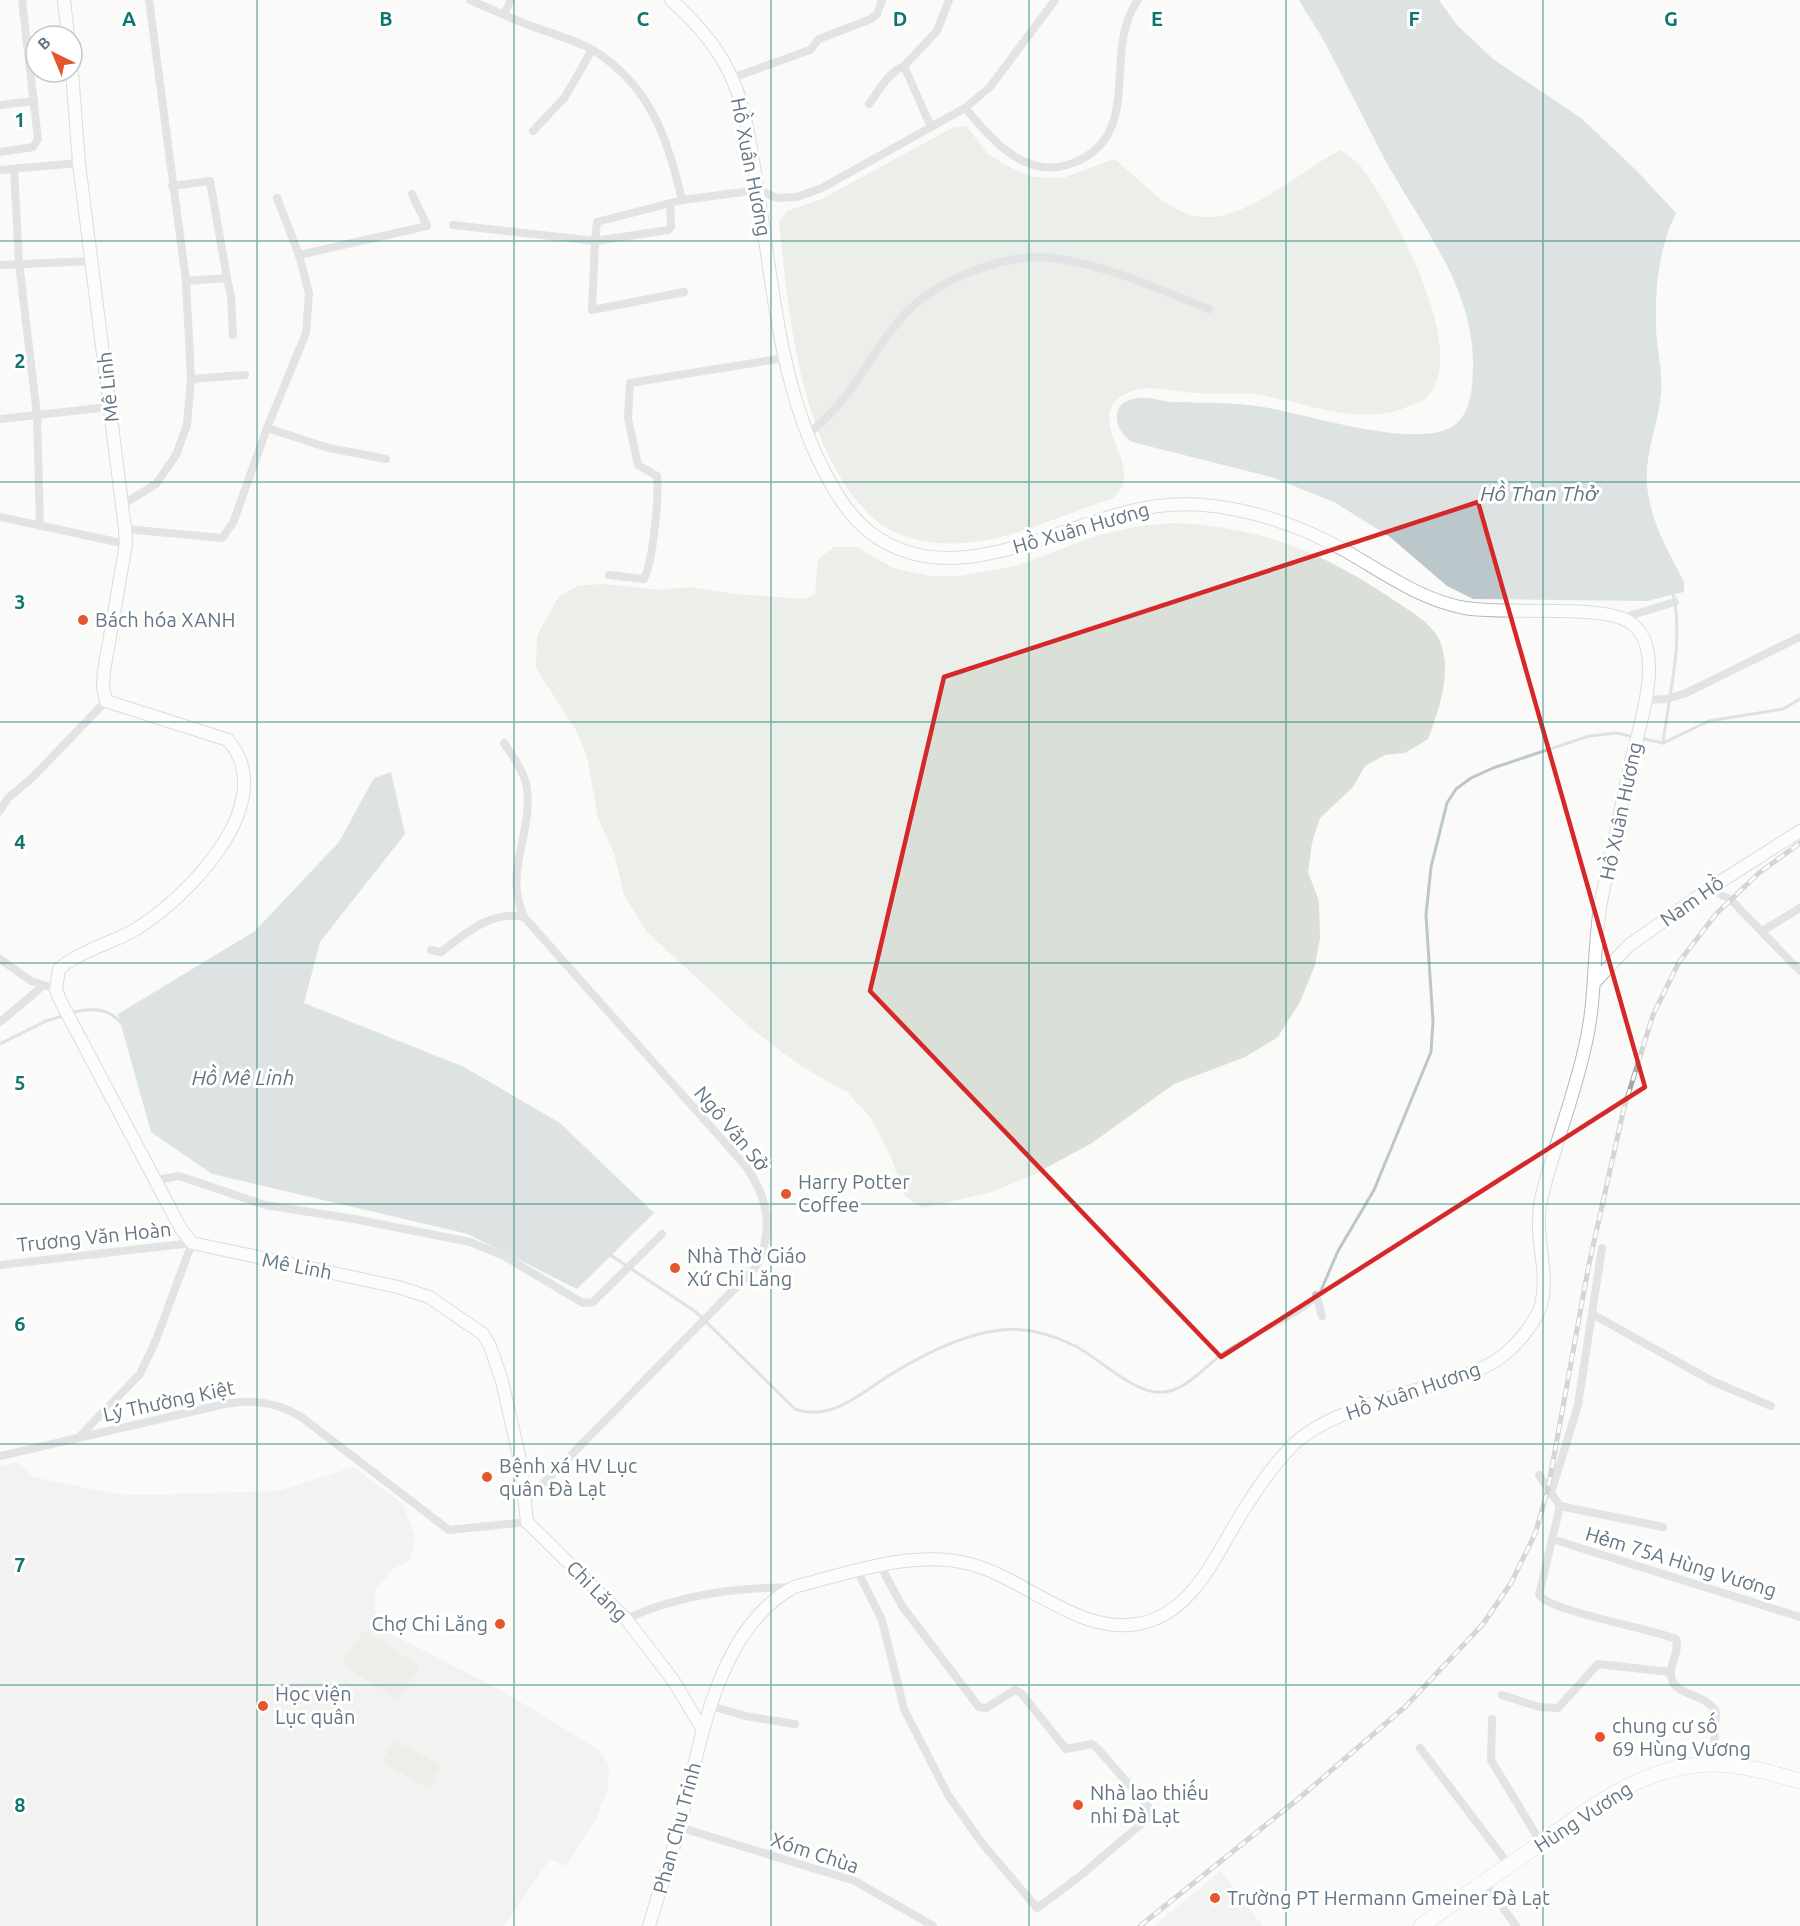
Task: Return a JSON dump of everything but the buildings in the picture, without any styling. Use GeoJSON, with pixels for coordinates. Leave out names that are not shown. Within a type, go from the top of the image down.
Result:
{"type":"FeatureCollection","features":[{"type":"Feature","properties":{"kind":"highway","name":"Hùng Vương"},"geometry":{"type":"LineString","coordinates":[[1421,1926],[1620,1789],[1664,1773],[1713,1764],[1742,1766],[1800,1781]]}},
{"type":"Feature","properties":{"kind":"main road"},"geometry":{"type":"LineString","coordinates":[[64,0],[67,24]]}},
{"type":"Feature","properties":{"kind":"main road","name":"Hồ Xuân Hương"},"geometry":{"type":"LineString","coordinates":[[671,0],[693,21],[732,78],[747,124],[784,358],[807,436],[828,478],[862,527],[884,543],[908,553],[938,558],[979,556],[1026,546],[1091,521],[1159,506],[1206,505],[1275,520],[1334,544],[1409,588],[1435,600],[1462,608],[1597,614],[1622,618],[1640,630],[1647,648],[1645,706],[1600,911],[1587,1040],[1538,1216],[1544,1271],[1541,1304],[1530,1327],[1510,1350],[1484,1370],[1326,1420],[1303,1435],[1266,1476],[1197,1584],[1178,1605],[1149,1621],[1113,1626],[1087,1618],[973,1564],[927,1560],[857,1570],[794,1587],[772,1601],[754,1619],[738,1644],[703,1730]]}},
{"type":"Feature","properties":{"kind":"main road","name":"Mê Linh"},"geometry":{"type":"LineString","coordinates":[[73,84],[79,163],[93,261],[126,544],[104,671],[103,687],[106,701]]}},
{"type":"Feature","properties":{"kind":"main road"},"geometry":{"type":"LineString","coordinates":[[106,701],[228,740],[240,757],[243,768],[241,804],[217,854],[199,876],[135,930],[68,961],[59,969],[58,994],[181,1228],[192,1243]]}},
{"type":"Feature","properties":{"kind":"main road","name":"Nam Hồ"},"geometry":{"type":"LineString","coordinates":[[1594,983],[1628,946],[1708,889],[1800,831]]}},
{"type":"Feature","properties":{"kind":"main road","name":"Mê Linh"},"geometry":{"type":"LineString","coordinates":[[192,1243],[398,1287],[429,1297],[472,1325],[490,1346],[502,1381],[520,1460],[527,1522]]}},
{"type":"Feature","properties":{"kind":"main road","name":"Chi Lăng"},"geometry":{"type":"LineString","coordinates":[[527,1522],[626,1619],[658,1658],[703,1730]]}},
{"type":"Feature","properties":{"kind":"main road","name":"Phan Chu Trinh"},"geometry":{"type":"LineString","coordinates":[[649,1926],[679,1827],[703,1730]]}},
{"type":"Feature","properties":{"kind":"street"},"geometry":{"type":"LineString","coordinates":[[0,152],[33,147],[37,144],[22,0]]}},
{"type":"Feature","properties":{"kind":"street"},"geometry":{"type":"LineString","coordinates":[[122,505],[156,484],[176,455],[187,425],[190,379],[186,280],[149,0]]}},
{"type":"Feature","properties":{"kind":"street"},"geometry":{"type":"LineString","coordinates":[[470,0],[592,50],[607,60],[649,106],[670,147],[682,200]]}},
{"type":"Feature","properties":{"kind":"street"},"geometry":{"type":"LineString","coordinates":[[504,14],[511,0]]}},
{"type":"Feature","properties":{"kind":"street"},"geometry":{"type":"LineString","coordinates":[[732,78],[810,51],[819,39],[871,19],[877,14],[882,0]]}},
{"type":"Feature","properties":{"kind":"street"},"geometry":{"type":"LineString","coordinates":[[869,104],[885,81],[897,69],[904,66],[937,31],[949,0]]}},
{"type":"Feature","properties":{"kind":"street"},"geometry":{"type":"LineString","coordinates":[[684,292],[592,310],[594,241],[597,222],[682,200],[758,190],[777,198],[797,197],[822,188],[965,108],[990,87],[1055,0]]}},
{"type":"Feature","properties":{"kind":"street"},"geometry":{"type":"LineString","coordinates":[[965,108],[992,139],[1018,160],[1040,166],[1060,167],[1077,162],[1098,149],[1112,130],[1128,19],[1138,0]]}},
{"type":"Feature","properties":{"kind":"street"},"geometry":{"type":"LineString","coordinates":[[533,131],[565,97],[592,50]]}},
{"type":"Feature","properties":{"kind":"street"},"geometry":{"type":"LineString","coordinates":[[904,66],[931,127]]}},
{"type":"Feature","properties":{"kind":"street"},"geometry":{"type":"LineString","coordinates":[[0,105],[34,101]]}},
{"type":"Feature","properties":{"kind":"street"},"geometry":{"type":"LineString","coordinates":[[0,170],[79,163]]}},
{"type":"Feature","properties":{"kind":"street"},"geometry":{"type":"LineString","coordinates":[[14,169],[19,263],[37,415],[40,526]]}},
{"type":"Feature","properties":{"kind":"street"},"geometry":{"type":"LineString","coordinates":[[172,186],[210,181],[231,296],[233,334]]}},
{"type":"Feature","properties":{"kind":"street"},"geometry":{"type":"LineString","coordinates":[[299,255],[427,226],[412,194]]}},
{"type":"Feature","properties":{"kind":"street"},"geometry":{"type":"LineString","coordinates":[[125,529],[222,538],[233,523],[267,428],[306,333],[309,292],[299,255],[277,198]]}},
{"type":"Feature","properties":{"kind":"street"},"geometry":{"type":"LineString","coordinates":[[453,225],[594,241],[668,230],[671,227],[670,203]]}},
{"type":"Feature","properties":{"kind":"street"},"geometry":{"type":"LineString","coordinates":[[807,436],[839,404],[904,315],[936,287],[976,269],[1019,260],[1051,258],[1104,269],[1209,309]]}},
{"type":"Feature","properties":{"kind":"street"},"geometry":{"type":"LineString","coordinates":[[0,265],[93,261]]}},
{"type":"Feature","properties":{"kind":"street"},"geometry":{"type":"LineString","coordinates":[[186,280],[227,278]]}},
{"type":"Feature","properties":{"kind":"street"},"geometry":{"type":"LineString","coordinates":[[609,575],[644,579],[648,568],[656,506],[657,476],[638,465],[628,418],[630,383],[784,358]]}},
{"type":"Feature","properties":{"kind":"street"},"geometry":{"type":"LineString","coordinates":[[190,379],[245,375]]}},
{"type":"Feature","properties":{"kind":"street"},"geometry":{"type":"LineString","coordinates":[[0,418],[110,407]]}},
{"type":"Feature","properties":{"kind":"street"},"geometry":{"type":"LineString","coordinates":[[267,428],[329,448],[386,459]]}},
{"type":"Feature","properties":{"kind":"street"},"geometry":{"type":"LineString","coordinates":[[0,517],[126,544]]}},
{"type":"Feature","properties":{"kind":"street"},"geometry":{"type":"LineString","coordinates":[[1622,618],[1675,602]]}},
{"type":"Feature","properties":{"kind":"street"},"geometry":{"type":"LineString","coordinates":[[1645,706],[1686,693],[1800,637]]}},
{"type":"Feature","properties":{"kind":"street"},"geometry":{"type":"LineString","coordinates":[[0,811],[8,798],[32,778],[106,701]]}},
{"type":"Feature","properties":{"kind":"street","name":"Ngô Văn Sở"},"geometry":{"type":"LineString","coordinates":[[504,743],[519,766],[527,788],[527,810],[515,880],[515,894],[524,917],[755,1179],[768,1220],[762,1256],[756,1267],[699,1328],[524,1503]]}},
{"type":"Feature","properties":{"kind":"street"},"geometry":{"type":"LineString","coordinates":[[1708,889],[1730,899],[1800,971]]}},
{"type":"Feature","properties":{"kind":"street"},"geometry":{"type":"LineString","coordinates":[[1762,931],[1800,908]]}},
{"type":"Feature","properties":{"kind":"street"},"geometry":{"type":"LineString","coordinates":[[431,950],[441,952],[477,927],[502,914],[524,917]]}},
{"type":"Feature","properties":{"kind":"street"},"geometry":{"type":"LineString","coordinates":[[0,959],[15,972],[58,994]]}},
{"type":"Feature","properties":{"kind":"street"},"geometry":{"type":"LineString","coordinates":[[0,1022],[43,986]]}},
{"type":"Feature","properties":{"kind":"street"},"geometry":{"type":"LineString","coordinates":[[156,1180],[179,1176],[265,1205],[354,1219],[470,1242],[504,1256],[583,1303],[592,1302],[662,1234]]}},
{"type":"Feature","properties":{"kind":"street"},"geometry":{"type":"LineString","coordinates":[[79,1437],[144,1367],[192,1243]]}},
{"type":"Feature","properties":{"kind":"street","name":"Trương Văn Hoàn"},"geometry":{"type":"LineString","coordinates":[[0,1265],[192,1243]]}},
{"type":"Feature","properties":{"kind":"street"},"geometry":{"type":"LineString","coordinates":[[1551,1493],[1578,1405],[1594,1315],[1602,1248]]}},
{"type":"Feature","properties":{"kind":"street"},"geometry":{"type":"LineString","coordinates":[[1316,1295],[1322,1316]]}},
{"type":"Feature","properties":{"kind":"street"},"geometry":{"type":"LineString","coordinates":[[1594,1315],[1712,1381],[1771,1406]]}},
{"type":"Feature","properties":{"kind":"street","name":"Lý Thường Kiệt"},"geometry":{"type":"LineString","coordinates":[[0,1456],[243,1401],[271,1404],[300,1416],[449,1530],[527,1522]]}},
{"type":"Feature","properties":{"kind":"street"},"geometry":{"type":"LineString","coordinates":[[1539,1475],[1560,1506],[1591,1510],[1663,1527]]}},
{"type":"Feature","properties":{"kind":"street"},"geometry":{"type":"LineString","coordinates":[[1560,1506],[1538,1592],[1540,1597],[1573,1610],[1676,1639],[1677,1645],[1670,1672],[1676,1686],[1712,1706],[1716,1712],[1713,1764]]}},
{"type":"Feature","properties":{"kind":"street","name":"Hẻm 75A Hùng Vương"},"geometry":{"type":"LineString","coordinates":[[1552,1539],[1800,1617]]}},
{"type":"Feature","properties":{"kind":"street"},"geometry":{"type":"LineString","coordinates":[[857,1570],[882,1620],[904,1709],[948,1795],[982,1843],[1037,1908],[1079,1877],[1147,1819],[1148,1806],[1092,1744],[1066,1749],[1021,1693],[1015,1690],[986,1708],[979,1707],[902,1606],[880,1566]]}},
{"type":"Feature","properties":{"kind":"street"},"geometry":{"type":"LineString","coordinates":[[626,1619],[652,1607],[733,1588],[794,1587]]}},
{"type":"Feature","properties":{"kind":"street"},"geometry":{"type":"LineString","coordinates":[[1502,1695],[1539,1707],[1558,1708],[1598,1664],[1670,1672]]}},
{"type":"Feature","properties":{"kind":"street"},"geometry":{"type":"LineString","coordinates":[[711,1706],[745,1716],[795,1724]]}},
{"type":"Feature","properties":{"kind":"street"},"geometry":{"type":"LineString","coordinates":[[1492,1719],[1491,1760],[1541,1843]]}},
{"type":"Feature","properties":{"kind":"street"},"geometry":{"type":"LineString","coordinates":[[1420,1748],[1509,1865]]}},
{"type":"Feature","properties":{"kind":"street","name":"Xóm Chùa"},"geometry":{"type":"LineString","coordinates":[[679,1827],[855,1881],[933,1926]]}},
{"type":"Feature","properties":{"kind":"street"},"geometry":{"type":"LineString","coordinates":[[1484,1881],[1516,1926]]}},
{"type":"Feature","properties":{"kind":"highlighted area"},"geometry":{"type":"Polygon","coordinates":[[[1478,502],[1645,1087],[1221,1357],[870,991],[944,677],[1478,502]]]}},
{"type":"Feature","properties":{"kind":"shaded area"},"geometry":{"type":"Polygon","coordinates":[[[966,126],[987,153],[1005,165],[1032,177],[1063,178],[1114,159],[1168,204],[1188,214],[1207,217],[1227,214],[1247,207],[1341,150],[1359,164],[1373,184],[1406,243],[1422,279],[1440,347],[1438,376],[1427,397],[1420,402],[1392,412],[1373,415],[1333,412],[1255,394],[1203,394],[1155,388],[1139,389],[1117,400],[1110,410],[1109,422],[1122,461],[1124,475],[1122,487],[1114,498],[1020,531],[982,541],[938,543],[914,539],[891,530],[872,517],[848,488],[828,455],[814,418],[802,379],[794,338],[779,222],[787,211],[822,199],[954,127],[966,126]]]}},
{"type":"Feature","properties":{"kind":"shaded area"},"geometry":{"type":"Polygon","coordinates":[[[1175,523],[1235,530],[1290,545],[1315,555],[1366,582],[1423,620],[1438,637],[1445,662],[1443,689],[1428,739],[1405,753],[1385,755],[1365,766],[1353,787],[1320,818],[1312,843],[1308,872],[1319,901],[1320,938],[1315,965],[1300,1002],[1278,1037],[1245,1057],[1174,1084],[1092,1143],[1035,1174],[992,1192],[922,1208],[905,1196],[891,1157],[871,1118],[847,1092],[799,1065],[752,1029],[647,932],[624,895],[614,853],[598,818],[587,756],[577,732],[536,668],[537,636],[559,596],[578,586],[601,584],[661,590],[690,587],[735,594],[804,599],[815,594],[818,559],[834,547],[857,547],[893,568],[929,576],[960,576],[1016,566],[1096,536],[1140,526],[1175,523]]]}},
{"type":"Feature","properties":{"kind":"shaded area","name":"Học viện Lục quân"},"geometry":{"type":"Polygon","coordinates":[[[17,1462],[33,1477],[115,1494],[144,1495],[278,1491],[354,1467],[403,1504],[415,1537],[410,1560],[394,1568],[376,1589],[374,1609],[387,1632],[506,1693],[597,1749],[609,1765],[608,1788],[596,1819],[566,1866],[550,1859],[504,1926],[0,1926],[0,1466],[17,1462]]]}},
{"type":"Feature","properties":{"kind":"shaded area"},"geometry":{"type":"Polygon","coordinates":[[[364,1630],[420,1666],[398,1700],[342,1664],[364,1630]]]}},
{"type":"Feature","properties":{"kind":"shaded area"},"geometry":{"type":"Polygon","coordinates":[[[395,1740],[441,1766],[428,1788],[382,1762],[395,1740]]]}},
{"type":"Feature","properties":{"kind":"shaded area","name":"Trường PT Hermann Gmeiner Đà Lạt"},"geometry":{"type":"Polygon","coordinates":[[[1221,1871],[1263,1926],[1154,1926],[1221,1871]]]}},
{"type":"Feature","properties":{"kind":"water","name":"Hồ Than Thở"},"geometry":{"type":"Polygon","coordinates":[[[1299,0],[1439,0],[1457,25],[1493,59],[1581,118],[1638,172],[1676,213],[1661,255],[1657,284],[1656,329],[1661,394],[1649,455],[1647,480],[1650,505],[1662,539],[1684,582],[1684,592],[1647,601],[1473,599],[1447,586],[1390,537],[1334,502],[1271,477],[1132,442],[1121,432],[1117,419],[1120,406],[1138,398],[1173,402],[1252,405],[1367,429],[1423,434],[1445,430],[1460,420],[1467,408],[1471,396],[1473,369],[1471,339],[1465,310],[1455,283],[1443,257],[1383,156],[1325,43],[1299,0]]]}},
{"type":"Feature","properties":{"kind":"water","name":"Hồ Mê Linh"},"geometry":{"type":"Polygon","coordinates":[[[391,772],[405,834],[320,942],[304,1003],[464,1067],[560,1123],[654,1213],[577,1289],[468,1234],[212,1174],[151,1132],[118,1014],[255,931],[339,842],[374,778],[391,772]]]}},
{"type":"Feature","properties":{"kind":"waterway"},"geometry":{"type":"LineString","coordinates":[[1663,743],[1676,649],[1676,611],[1673,593]]}},
{"type":"Feature","properties":{"kind":"waterway"},"geometry":{"type":"LineString","coordinates":[[1640,738],[1663,743],[1709,721],[1783,709],[1800,699]]}},
{"type":"Feature","properties":{"kind":"waterway"},"geometry":{"type":"LineString","coordinates":[[1319,1295],[1338,1251],[1374,1190],[1431,1052],[1433,1022],[1426,915],[1431,867],[1447,803],[1456,789],[1471,778],[1493,768],[1589,736],[1617,733],[1634,737]]}},
{"type":"Feature","properties":{"kind":"waterway"},"geometry":{"type":"LineString","coordinates":[[72,1013],[99,1010],[111,1015],[122,1024]]}},
{"type":"Feature","properties":{"kind":"waterway"},"geometry":{"type":"LineString","coordinates":[[0,1044],[46,1021],[66,1015]]}},
{"type":"Feature","properties":{"kind":"waterway"},"geometry":{"type":"LineString","coordinates":[[609,1254],[696,1312],[795,1409],[809,1412],[822,1412],[847,1403],[905,1366],[942,1347],[968,1337],[1014,1329],[1034,1331],[1073,1345],[1134,1385],[1147,1390],[1160,1392],[1173,1390],[1195,1377],[1228,1350],[1285,1321],[1315,1300]]}},
{"type":"Feature","properties":{"kind":"railway"},"geometry":{"type":"LineString","coordinates":[[1140,1926],[1297,1800],[1406,1706],[1483,1624],[1511,1583],[1535,1534],[1548,1489],[1589,1264],[1624,1108],[1653,1015],[1679,962],[1716,914],[1759,873],[1800,843]]}},
{"type":"Feature","properties":{"kind":"place","name":"Bách hóa XANH"},"geometry":{"type":"Point","coordinates":[83,620]}},
{"type":"Feature","properties":{"kind":"place","name":"Harry Potter Coffee"},"geometry":{"type":"Point","coordinates":[786,1194]}},
{"type":"Feature","properties":{"kind":"place","name":"Nhà Thờ Giáo Xứ Chi Lăng"},"geometry":{"type":"Point","coordinates":[675,1268]}},
{"type":"Feature","properties":{"kind":"place","name":"Bệnh xá HV Lục quân Đà Lạt"},"geometry":{"type":"Point","coordinates":[487,1477]}},
{"type":"Feature","properties":{"kind":"place","name":"Chợ Chi Lăng"},"geometry":{"type":"Point","coordinates":[500,1624]}},
{"type":"Feature","properties":{"kind":"place","name":"Học viện Lục quân"},"geometry":{"type":"Point","coordinates":[263,1706]}},
{"type":"Feature","properties":{"kind":"place","name":"chung cư số 69 Hùng Vương"},"geometry":{"type":"Point","coordinates":[1600,1737]}},
{"type":"Feature","properties":{"kind":"place","name":"Nhà lao thiếu nhi Đà Lạt"},"geometry":{"type":"Point","coordinates":[1078,1805]}},
{"type":"Feature","properties":{"kind":"place","name":"Trường PT Hermann Gmeiner Đà Lạt"},"geometry":{"type":"Point","coordinates":[1215,1898]}}]}
